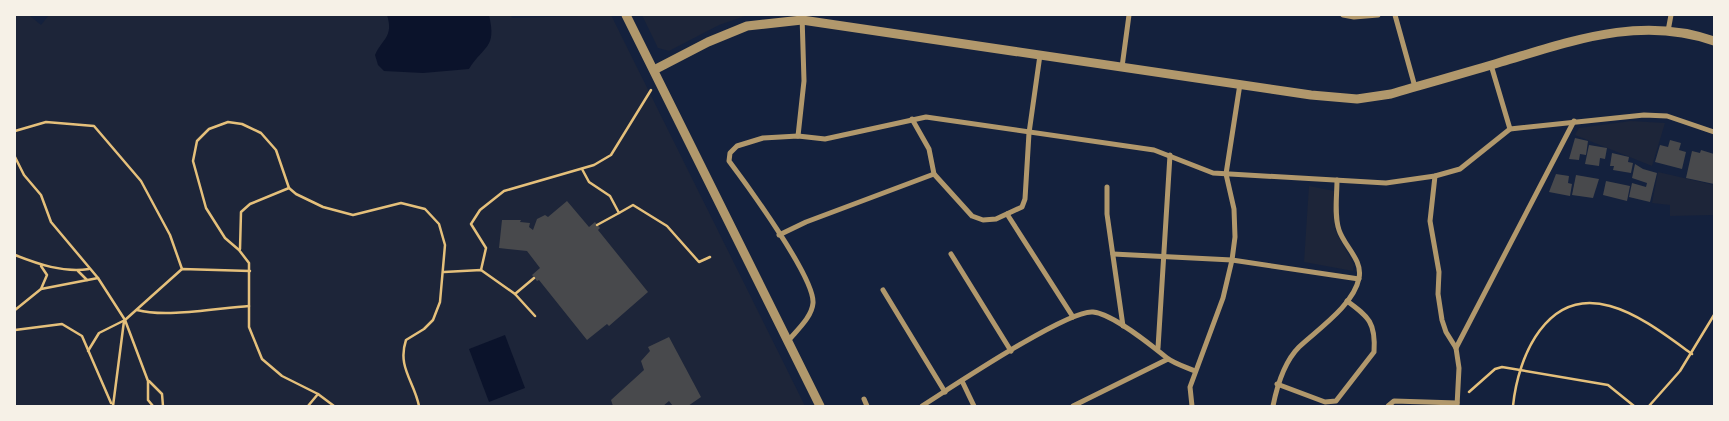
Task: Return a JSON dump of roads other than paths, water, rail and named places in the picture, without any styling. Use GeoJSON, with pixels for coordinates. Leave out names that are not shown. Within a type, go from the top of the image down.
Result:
{"type":"FeatureCollection","features":[{"type":"Feature","properties":{"kind":"street"},"geometry":{"type":"LineString","coordinates":[[626,15],[820,406]]}},
{"type":"Feature","properties":{"kind":"street"},"geometry":{"type":"LineString","coordinates":[[1122,66],[1129,15]]}},
{"type":"Feature","properties":{"kind":"street"},"geometry":{"type":"LineString","coordinates":[[1343,15],[1354,17],[1378,15]]}},
{"type":"Feature","properties":{"kind":"street"},"geometry":{"type":"LineString","coordinates":[[1395,15],[1415,87]]}},
{"type":"Feature","properties":{"kind":"street"},"geometry":{"type":"LineString","coordinates":[[1668,31],[1671,15]]}},
{"type":"Feature","properties":{"kind":"street"},"geometry":{"type":"LineString","coordinates":[[654,70],[708,42],[747,26],[802,17],[1040,55],[1334,98],[1371,98],[1415,87],[1591,35],[1646,29],[1668,31],[1714,41]]}},
{"type":"Feature","properties":{"kind":"street"},"geometry":{"type":"LineString","coordinates":[[798,136],[804,81],[802,17]]}},
{"type":"Feature","properties":{"kind":"street"},"geometry":{"type":"LineString","coordinates":[[912,119],[929,148],[934,174],[972,216],[983,220],[1022,208],[1025,199],[1028,133],[1040,55]]}},
{"type":"Feature","properties":{"kind":"street"},"geometry":{"type":"LineString","coordinates":[[1491,65],[1510,129]]}},
{"type":"Feature","properties":{"kind":"street"},"geometry":{"type":"LineString","coordinates":[[1192,406],[1190,387],[1223,298],[1232,260],[1235,237],[1234,209],[1226,174],[1240,84]]}},
{"type":"Feature","properties":{"kind":"street"},"geometry":{"type":"LineString","coordinates":[[788,341],[808,316],[813,303],[811,288],[774,224],[729,161],[730,153],[737,146],[763,138],[798,136],[825,139],[926,117],[1154,150],[1213,172],[1226,174],[1386,183],[1435,176],[1467,164],[1510,129],[1644,114],[1667,116],[1714,132]]}},
{"type":"Feature","properties":{"kind":"street"},"geometry":{"type":"LineString","coordinates":[[1456,348],[1574,121]]}},
{"type":"Feature","properties":{"kind":"street"},"geometry":{"type":"LineString","coordinates":[[1158,348],[1170,155]]}},
{"type":"Feature","properties":{"kind":"street"},"geometry":{"type":"LineString","coordinates":[[779,235],[806,222],[934,174]]}},
{"type":"Feature","properties":{"kind":"street"},"geometry":{"type":"LineString","coordinates":[[1388,406],[1394,401],[1457,404],[1459,368],[1456,348],[1446,332],[1438,294],[1439,272],[1430,221],[1435,176]]}},
{"type":"Feature","properties":{"kind":"street"},"geometry":{"type":"LineString","coordinates":[[1273,406],[1278,384],[1298,348],[1328,324],[1347,300],[1359,279],[1359,266],[1338,229],[1337,180]]}},
{"type":"Feature","properties":{"kind":"street"},"geometry":{"type":"LineString","coordinates":[[1107,187],[1106,214],[1123,326]]}},
{"type":"Feature","properties":{"kind":"street"},"geometry":{"type":"LineString","coordinates":[[1007,214],[1073,317]]}},
{"type":"Feature","properties":{"kind":"street"},"geometry":{"type":"LineString","coordinates":[[951,254],[1011,351]]}},
{"type":"Feature","properties":{"kind":"street"},"geometry":{"type":"LineString","coordinates":[[1113,254],[1232,260],[1359,279]]}},
{"type":"Feature","properties":{"kind":"street"},"geometry":{"type":"LineString","coordinates":[[883,290],[944,392]]}},
{"type":"Feature","properties":{"kind":"street"},"geometry":{"type":"LineString","coordinates":[[1278,384],[1325,402],[1336,401],[1374,352],[1372,323],[1347,300]]}},
{"type":"Feature","properties":{"kind":"street"},"geometry":{"type":"LineString","coordinates":[[922,406],[1044,330],[1073,317],[1092,312],[1123,326],[1158,348],[1168,359],[1195,371]]}},
{"type":"Feature","properties":{"kind":"street"},"geometry":{"type":"LineString","coordinates":[[1073,406],[1168,359]]}},
{"type":"Feature","properties":{"kind":"street"},"geometry":{"type":"LineString","coordinates":[[962,381],[974,406]]}},
{"type":"Feature","properties":{"kind":"street"},"geometry":{"type":"LineString","coordinates":[[864,399],[867,406]]}}]}
